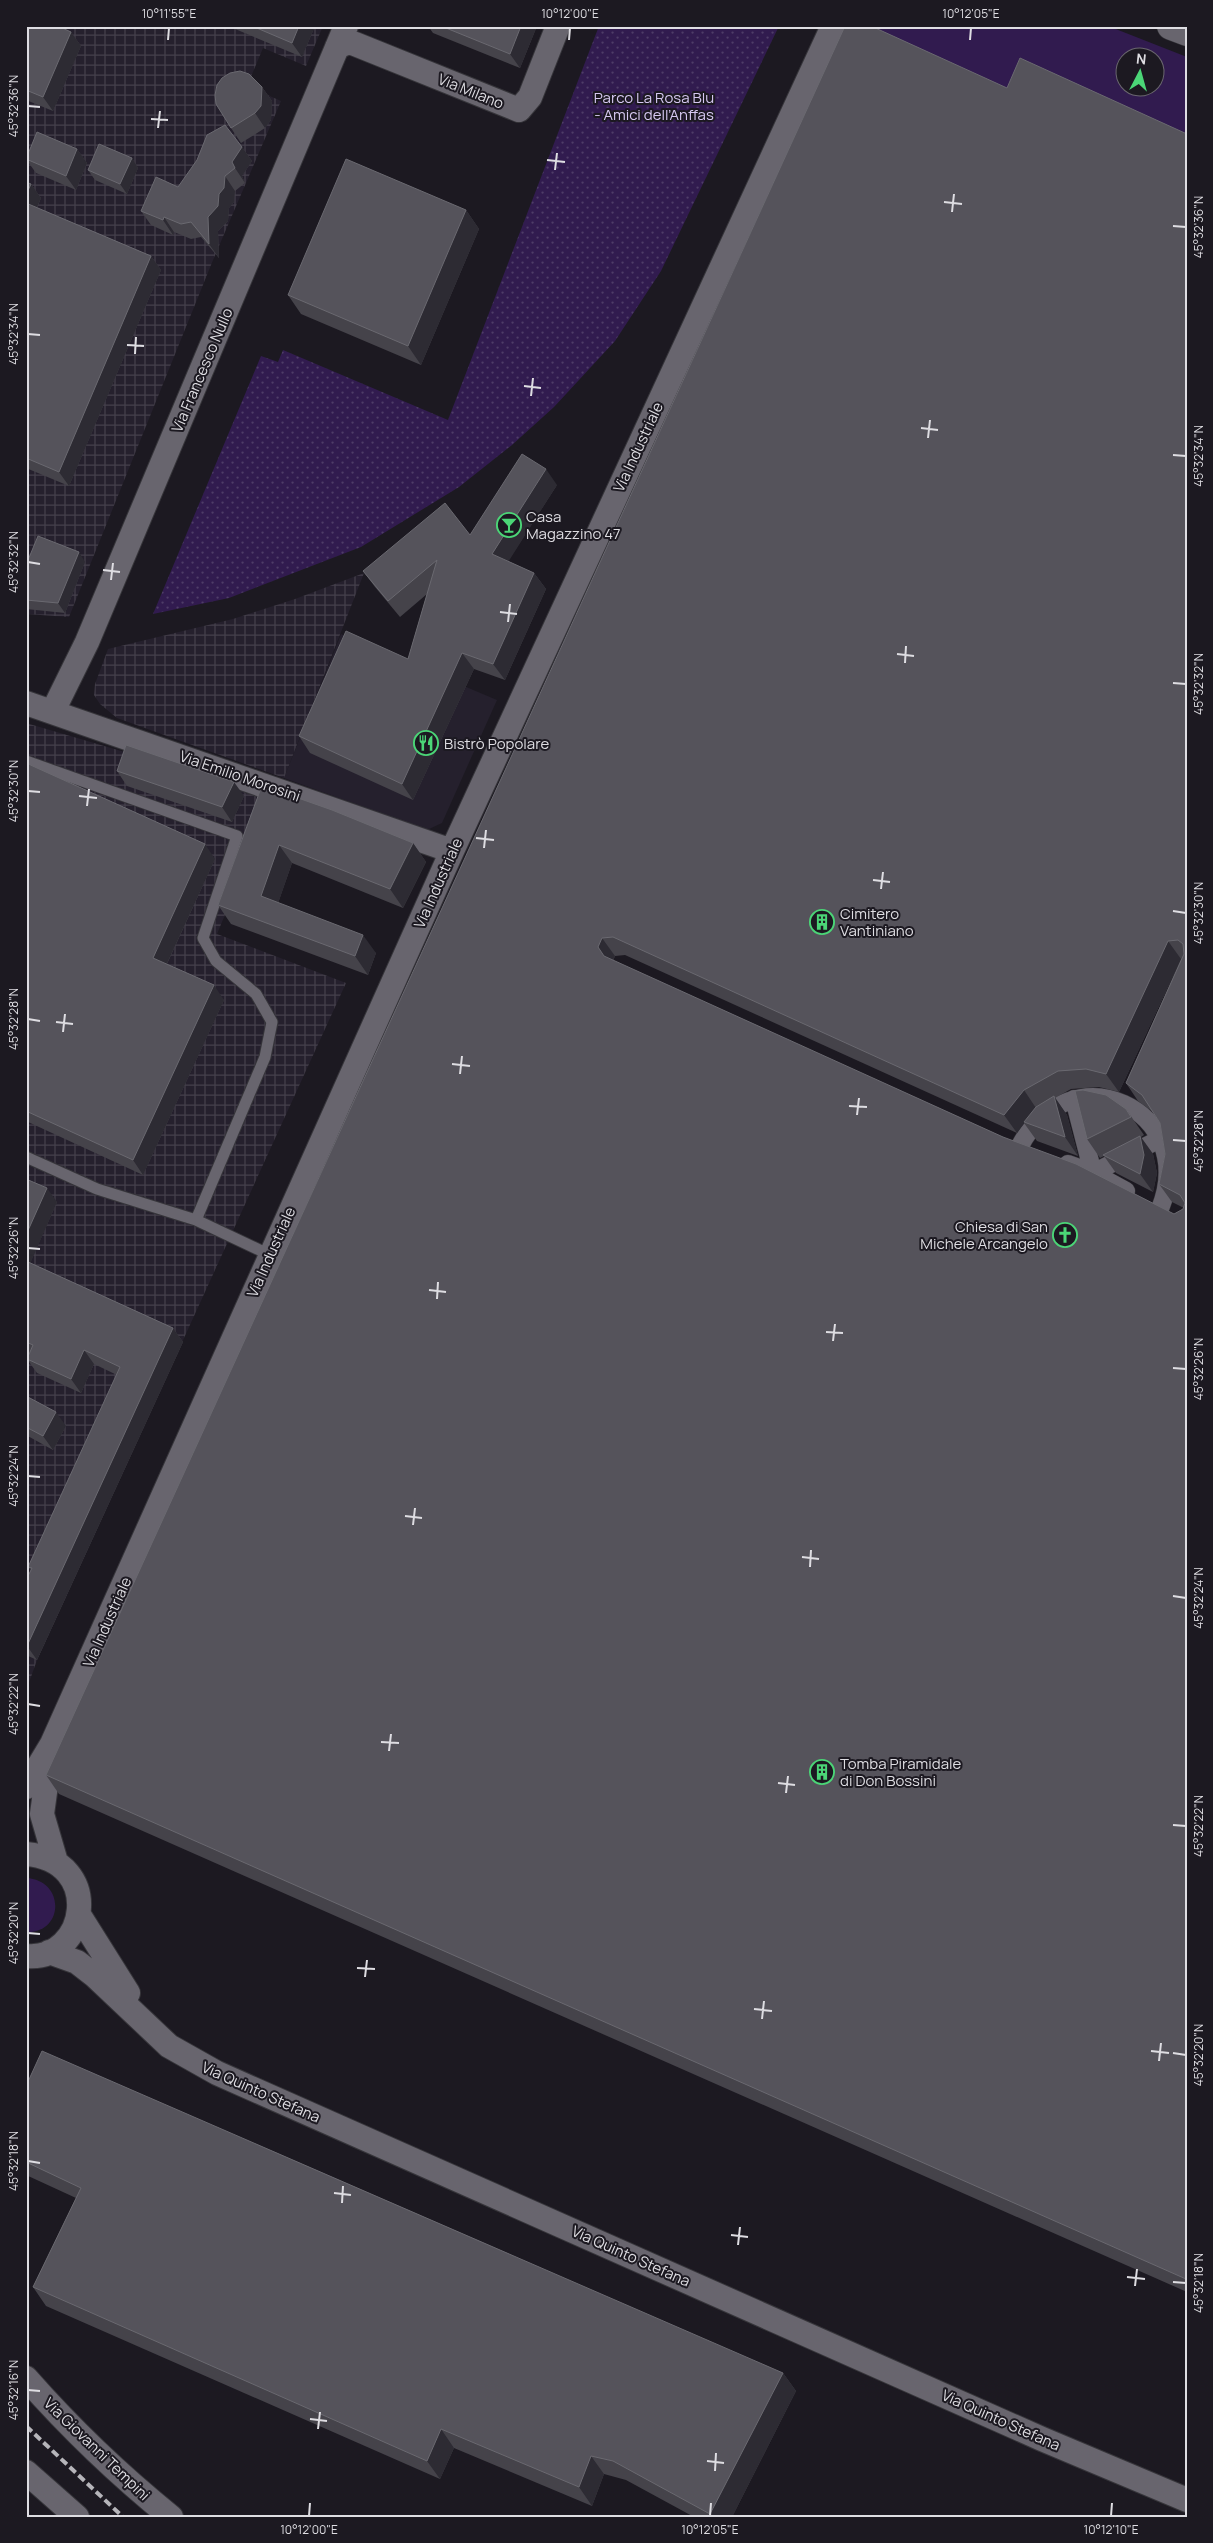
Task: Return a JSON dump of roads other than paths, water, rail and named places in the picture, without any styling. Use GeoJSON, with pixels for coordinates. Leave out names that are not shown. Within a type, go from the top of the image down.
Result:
{"type":"FeatureCollection","features":[{"type":"Feature","properties":{"kind":"main road"},"geometry":{"type":"LineString","coordinates":[[1171,26],[1187,32]]}},
{"type":"Feature","properties":{"kind":"street","name":"Via Milano"},"geometry":{"type":"LineString","coordinates":[[342,36],[349,42],[518,110],[530,97],[558,26]]}},
{"type":"Feature","properties":{"kind":"street","name":"Via Industriale"},"geometry":{"type":"LineString","coordinates":[[26,1787],[52,1744],[452,851],[833,26]]}},
{"type":"Feature","properties":{"kind":"street","name":"Via Francesco Nullo"},"geometry":{"type":"LineString","coordinates":[[53,711],[87,642],[342,36]]}},
{"type":"Feature","properties":{"kind":"street","name":"Via Emilio Morosini"},"geometry":{"type":"LineString","coordinates":[[26,703],[452,851]]}},
{"type":"Feature","properties":{"kind":"street"},"geometry":{"type":"LineString","coordinates":[[1125,1105],[1133,1088]]}},
{"type":"Feature","properties":{"kind":"street"},"geometry":{"type":"LineString","coordinates":[[1020,1146],[1037,1120],[1048,1110],[1074,1099],[1101,1098],[1125,1105],[1145,1118],[1160,1139],[1168,1166],[1168,1179],[1160,1210]]}},
{"type":"Feature","properties":{"kind":"street"},"geometry":{"type":"LineString","coordinates":[[1074,1099],[1094,1173]]}},
{"type":"Feature","properties":{"kind":"street"},"geometry":{"type":"LineString","coordinates":[[1002,1138],[1038,1153]]}},
{"type":"Feature","properties":{"kind":"street"},"geometry":{"type":"LineString","coordinates":[[1094,1173],[1160,1139]]}},
{"type":"Feature","properties":{"kind":"street"},"geometry":{"type":"LineString","coordinates":[[1057,1160],[1094,1173],[1178,1218]]}},
{"type":"Feature","properties":{"kind":"street","name":"Via Industriale"},"geometry":{"type":"LineString","coordinates":[[52,1744],[42,1814],[56,1862]]}},
{"type":"Feature","properties":{"kind":"street"},"geometry":{"type":"LineString","coordinates":[[26,1854],[40,1855],[56,1862],[68,1872],[76,1885],[80,1900],[79,1915],[73,1930],[63,1943],[33,1956]]}},
{"type":"Feature","properties":{"kind":"street","name":"Via Quinto Stefana"},"geometry":{"type":"LineString","coordinates":[[79,1915],[107,1962],[154,2032]]}},
{"type":"Feature","properties":{"kind":"street","name":"Via Quinto Stefana"},"geometry":{"type":"LineString","coordinates":[[33,1956],[76,1962],[95,1976],[169,2046],[217,2073],[1042,2439],[1187,2500]]}},
{"type":"Feature","properties":{"kind":"street","name":"Via Giovanni Tempini"},"geometry":{"type":"LineString","coordinates":[[26,2378],[54,2410],[134,2488],[170,2517]]}},
{"type":"Feature","properties":{"kind":"street","name":"Via Quinto Stefana"},"geometry":{"type":"LineString","coordinates":[[1114,2469],[1187,2487]]}},
{"type":"Feature","properties":{"kind":"street"},"geometry":{"type":"LineString","coordinates":[[26,2472],[77,2517]]}},
{"type":"Feature","properties":{"kind":"lane"},"geometry":{"type":"LineString","coordinates":[[26,761],[237,836],[203,938],[216,961],[256,994],[272,1022],[265,1057],[196,1220]]}},
{"type":"Feature","properties":{"kind":"lane"},"geometry":{"type":"LineString","coordinates":[[26,1157],[97,1190],[196,1220],[270,1254]]}},
{"type":"Feature","properties":{"kind":"railway"},"geometry":{"type":"LineString","coordinates":[[26,2426],[123,2517]]}},
{"type":"Feature","properties":{"kind":"place","name":"Casa Magazzino 47"},"geometry":{"type":"Point","coordinates":[509,525]}},
{"type":"Feature","properties":{"kind":"place","name":"Bistrò Popolare"},"geometry":{"type":"Point","coordinates":[426,743]}},
{"type":"Feature","properties":{"kind":"place","name":"Cimitero Vantiniano"},"geometry":{"type":"Point","coordinates":[822,922]}},
{"type":"Feature","properties":{"kind":"place","name":"Chiesa di San Michele Arcangelo"},"geometry":{"type":"Point","coordinates":[1065,1235]}},
{"type":"Feature","properties":{"kind":"place","name":"Tomba Piramidale di Don Bossini"},"geometry":{"type":"Point","coordinates":[822,1772]}},
{"type":"Feature","properties":{"kind":"park label","name":"Parco La Rosa Blu - Amici dell’Anffas"},"geometry":{"type":"Point","coordinates":[654,106]}}]}
